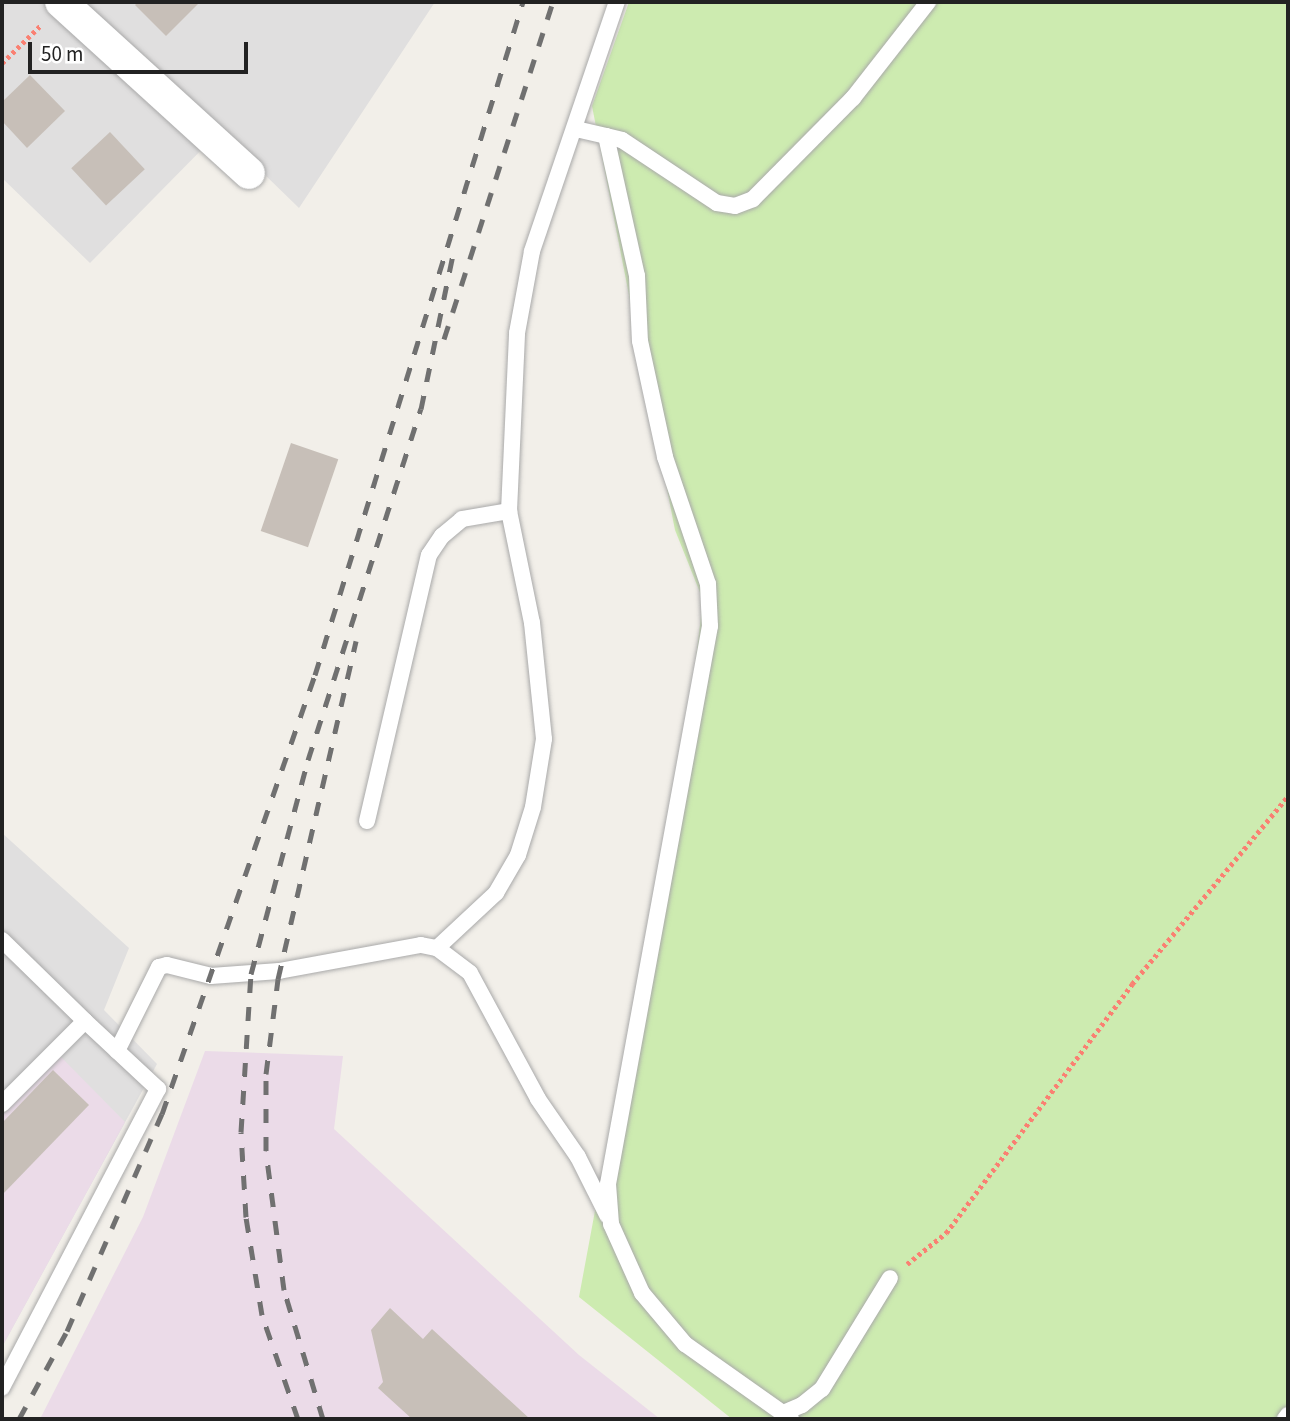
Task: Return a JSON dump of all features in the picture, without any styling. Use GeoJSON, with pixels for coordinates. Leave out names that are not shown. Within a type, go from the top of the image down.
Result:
{"type":"FeatureCollection","features":[{"type":"Feature","properties":{"kind":"street"},"geometry":{"type":"LineString","coordinates":[[73,6],[249,173]]}},
{"type":"Feature","properties":{"kind":"lane"},"geometry":{"type":"LineString","coordinates":[[437,948],[496,893],[518,855],[533,807],[544,738],[532,624],[509,511],[517,333],[532,251],[576,129],[617,2]]}},
{"type":"Feature","properties":{"kind":"lane"},"geometry":{"type":"LineString","coordinates":[[576,129],[622,140],[717,203],[735,206],[752,199],[853,98],[928,2]]}},
{"type":"Feature","properties":{"kind":"lane"},"geometry":{"type":"LineString","coordinates":[[606,136],[636,276],[639,341],[665,457],[708,584],[709,626],[608,1184],[611,1223]]}},
{"type":"Feature","properties":{"kind":"lane"},"geometry":{"type":"LineString","coordinates":[[367,821],[429,555],[442,536],[462,519],[509,511]]}},
{"type":"Feature","properties":{"kind":"lane"},"geometry":{"type":"LineString","coordinates":[[2,940],[158,1089],[3,1382]]}},
{"type":"Feature","properties":{"kind":"lane"},"geometry":{"type":"LineString","coordinates":[[117,1051],[159,968],[167,965],[211,976],[279,971],[421,944],[437,948],[470,973],[538,1099],[578,1157],[642,1293],[685,1344],[787,1416],[822,1389],[890,1278]]}},
{"type":"Feature","properties":{"kind":"lane"},"geometry":{"type":"LineString","coordinates":[[3,1101],[85,1021]]}},
{"type":"Feature","properties":{"kind":"lane"},"geometry":{"type":"LineString","coordinates":[[1284,1419],[1288,1415]]}},
{"type":"Feature","properties":{"kind":"path"},"geometry":{"type":"LineString","coordinates":[[2,63],[73,6]]}},
{"type":"Feature","properties":{"kind":"path"},"geometry":{"type":"LineString","coordinates":[[890,1278],[946,1233],[1132,985],[1288,796]]}},
{"type":"Feature","properties":{"kind":"shaded area"},"geometry":{"type":"Polygon","coordinates":[[[2,2],[435,2],[299,208],[220,131],[90,263],[2,178],[2,2]]]}},
{"type":"Feature","properties":{"kind":"shaded area"},"geometry":{"type":"Polygon","coordinates":[[[2,833],[129,948],[104,1010],[157,1064],[2,1347],[2,833]]]}},
{"type":"Feature","properties":{"kind":"shaded area"},"geometry":{"type":"Polygon","coordinates":[[[205,1051],[343,1056],[334,1129],[579,1355],[660,1419],[40,1419],[143,1217],[205,1051]]]}},
{"type":"Feature","properties":{"kind":"shaded area"},"geometry":{"type":"Polygon","coordinates":[[[60,1056],[125,1122],[2,1347],[2,1116],[60,1056]]]}},
{"type":"Feature","properties":{"kind":"green space"},"geometry":{"type":"Polygon","coordinates":[[[629,2],[1288,2],[1288,1419],[732,1419],[579,1297],[693,683],[703,600],[675,530],[592,106],[629,2]]]}},
{"type":"Feature","properties":{"kind":"building"},"geometry":{"type":"Polygon","coordinates":[[[138,2],[200,2],[166,36],[135,5],[138,2]]]}},
{"type":"Feature","properties":{"kind":"building"},"geometry":{"type":"Polygon","coordinates":[[[30,75],[65,111],[27,148],[2,121],[2,102],[30,75]]]}},
{"type":"Feature","properties":{"kind":"building"},"geometry":{"type":"Polygon","coordinates":[[[110,132],[145,169],[106,205],[71,168],[110,132]]]}},
{"type":"Feature","properties":{"kind":"building"},"geometry":{"type":"Polygon","coordinates":[[[291,443],[338,459],[308,547],[261,531],[291,443]]]}},
{"type":"Feature","properties":{"kind":"building"},"geometry":{"type":"Polygon","coordinates":[[[53,1070],[89,1105],[2,1195],[2,1123],[53,1070]]]}},
{"type":"Feature","properties":{"kind":"building"},"geometry":{"type":"Polygon","coordinates":[[[390,1308],[423,1339],[432,1329],[530,1419],[412,1419],[378,1388],[383,1382],[371,1330],[390,1308]]]}},
{"type":"Feature","properties":{"kind":"railway"},"geometry":{"type":"LineString","coordinates":[[19,1419],[67,1331],[162,1114],[315,675],[523,2]]}},
{"type":"Feature","properties":{"kind":"railway"},"geometry":{"type":"LineString","coordinates":[[444,339],[553,2]]}},
{"type":"Feature","properties":{"kind":"railway"},"geometry":{"type":"LineString","coordinates":[[298,1419],[262,1315],[246,1217],[241,1132],[251,974],[308,760],[421,409],[453,255]]}},
{"type":"Feature","properties":{"kind":"railway"},"geometry":{"type":"LineString","coordinates":[[323,1419],[284,1290],[266,1151],[266,1074],[278,979],[356,641]]}}]}
